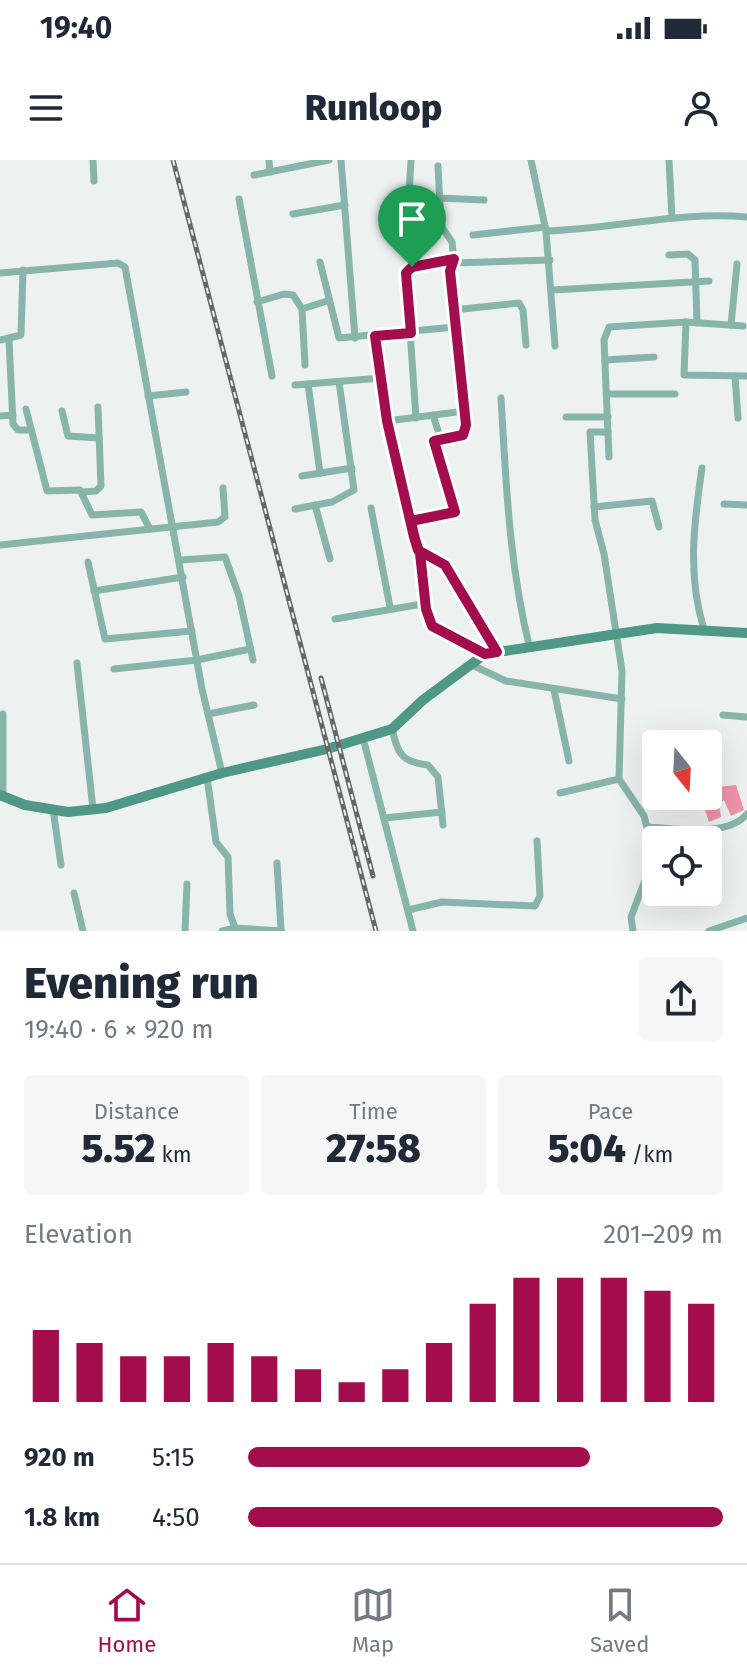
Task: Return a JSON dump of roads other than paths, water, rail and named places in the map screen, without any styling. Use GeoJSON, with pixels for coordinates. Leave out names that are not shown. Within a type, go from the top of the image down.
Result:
{"type":"FeatureCollection","features":[{"type":"Feature","properties":{"kind":"main road"},"geometry":{"type":"LineString","coordinates":[[2,795],[25,805],[93,809],[363,738],[392,729],[423,700],[485,654],[657,628],[747,633]]}},
{"type":"Feature","properties":{"kind":"street"},"geometry":{"type":"LineString","coordinates":[[93,160],[94,181]]}},
{"type":"Feature","properties":{"kind":"street"},"geometry":{"type":"LineString","coordinates":[[269,160],[270,172]]}},
{"type":"Feature","properties":{"kind":"street"},"geometry":{"type":"LineString","coordinates":[[254,175],[325,160]]}},
{"type":"Feature","properties":{"kind":"street"},"geometry":{"type":"LineString","coordinates":[[341,160],[355,338]]}},
{"type":"Feature","properties":{"kind":"street"},"geometry":{"type":"LineString","coordinates":[[409,195],[411,160]]}},
{"type":"Feature","properties":{"kind":"street"},"geometry":{"type":"LineString","coordinates":[[531,160],[546,229],[555,346]]}},
{"type":"Feature","properties":{"kind":"street"},"geometry":{"type":"LineString","coordinates":[[669,160],[672,218]]}},
{"type":"Feature","properties":{"kind":"street"},"geometry":{"type":"LineString","coordinates":[[411,521],[455,512],[434,441],[440,437],[450,439],[466,432],[450,271],[454,260],[452,242],[442,231],[438,166]]}},
{"type":"Feature","properties":{"kind":"street"},"geometry":{"type":"LineString","coordinates":[[439,198],[484,200]]}},
{"type":"Feature","properties":{"kind":"street"},"geometry":{"type":"LineString","coordinates":[[239,199],[272,376]]}},
{"type":"Feature","properties":{"kind":"street"},"geometry":{"type":"LineString","coordinates":[[293,214],[345,205]]}},
{"type":"Feature","properties":{"kind":"street"},"geometry":{"type":"LineString","coordinates":[[473,235],[617,227],[672,218],[747,217]]}},
{"type":"Feature","properties":{"kind":"street"},"geometry":{"type":"LineString","coordinates":[[669,255],[693,256],[697,281],[697,323]]}},
{"type":"Feature","properties":{"kind":"street"},"geometry":{"type":"LineString","coordinates":[[416,418],[406,273],[419,265],[454,260],[550,260]]}},
{"type":"Feature","properties":{"kind":"street"},"geometry":{"type":"LineString","coordinates":[[320,262],[336,336],[355,338],[455,327]]}},
{"type":"Feature","properties":{"kind":"street"},"geometry":{"type":"LineString","coordinates":[[0,273],[123,264],[129,283],[197,660],[222,773]]}},
{"type":"Feature","properties":{"kind":"street"},"geometry":{"type":"LineString","coordinates":[[731,325],[737,264]]}},
{"type":"Feature","properties":{"kind":"street"},"geometry":{"type":"LineString","coordinates":[[0,340],[17,338],[22,329],[23,270]]}},
{"type":"Feature","properties":{"kind":"street"},"geometry":{"type":"LineString","coordinates":[[553,290],[709,281]]}},
{"type":"Feature","properties":{"kind":"street"},"geometry":{"type":"LineString","coordinates":[[257,302],[284,294],[293,295],[302,309],[305,365]]}},
{"type":"Feature","properties":{"kind":"street"},"geometry":{"type":"LineString","coordinates":[[302,309],[327,301]]}},
{"type":"Feature","properties":{"kind":"street"},"geometry":{"type":"LineString","coordinates":[[453,310],[519,303],[523,310],[526,345]]}},
{"type":"Feature","properties":{"kind":"street"},"geometry":{"type":"LineString","coordinates":[[609,457],[604,340],[609,327],[686,322],[743,326]]}},
{"type":"Feature","properties":{"kind":"street"},"geometry":{"type":"LineString","coordinates":[[686,322],[684,375],[747,376]]}},
{"type":"Feature","properties":{"kind":"street"},"geometry":{"type":"LineString","coordinates":[[375,336],[387,421],[421,552],[426,609],[432,626],[485,654]]}},
{"type":"Feature","properties":{"kind":"street"},"geometry":{"type":"LineString","coordinates":[[9,339],[15,428],[31,430]]}},
{"type":"Feature","properties":{"kind":"street"},"geometry":{"type":"LineString","coordinates":[[605,360],[654,357]]}},
{"type":"Feature","properties":{"kind":"street"},"geometry":{"type":"LineString","coordinates":[[0,366],[11,366]]}},
{"type":"Feature","properties":{"kind":"street"},"geometry":{"type":"LineString","coordinates":[[735,376],[738,418]]}},
{"type":"Feature","properties":{"kind":"street"},"geometry":{"type":"LineString","coordinates":[[295,385],[381,378]]}},
{"type":"Feature","properties":{"kind":"street"},"geometry":{"type":"LineString","coordinates":[[295,509],[347,497],[354,490],[339,382]]}},
{"type":"Feature","properties":{"kind":"street"},"geometry":{"type":"LineString","coordinates":[[308,384],[320,473]]}},
{"type":"Feature","properties":{"kind":"street"},"geometry":{"type":"LineString","coordinates":[[148,396],[186,392]]}},
{"type":"Feature","properties":{"kind":"street"},"geometry":{"type":"LineString","coordinates":[[607,394],[675,394]]}},
{"type":"Feature","properties":{"kind":"street"},"geometry":{"type":"LineString","coordinates":[[501,398],[514,585],[529,645]]}},
{"type":"Feature","properties":{"kind":"street"},"geometry":{"type":"LineString","coordinates":[[26,409],[47,491],[83,492],[96,491],[101,486],[98,407]]}},
{"type":"Feature","properties":{"kind":"street"},"geometry":{"type":"LineString","coordinates":[[62,411],[68,436],[99,438]]}},
{"type":"Feature","properties":{"kind":"street"},"geometry":{"type":"LineString","coordinates":[[387,421],[465,411]]}},
{"type":"Feature","properties":{"kind":"street"},"geometry":{"type":"LineString","coordinates":[[0,416],[13,415]]}},
{"type":"Feature","properties":{"kind":"street"},"geometry":{"type":"LineString","coordinates":[[433,415],[440,437]]}},
{"type":"Feature","properties":{"kind":"street"},"geometry":{"type":"LineString","coordinates":[[566,417],[608,417]]}},
{"type":"Feature","properties":{"kind":"street"},"geometry":{"type":"LineString","coordinates":[[608,432],[590,432],[594,507],[617,633],[622,699],[619,779],[644,816],[647,826]]}},
{"type":"Feature","properties":{"kind":"street"},"geometry":{"type":"LineString","coordinates":[[302,476],[352,468]]}},
{"type":"Feature","properties":{"kind":"street"},"geometry":{"type":"LineString","coordinates":[[702,468],[693,527],[695,602],[704,629]]}},
{"type":"Feature","properties":{"kind":"street"},"geometry":{"type":"LineString","coordinates":[[0,545],[222,521],[225,517],[223,488]]}},
{"type":"Feature","properties":{"kind":"street"},"geometry":{"type":"LineString","coordinates":[[83,492],[92,515],[141,512],[150,529]]}},
{"type":"Feature","properties":{"kind":"street"},"geometry":{"type":"LineString","coordinates":[[594,507],[652,501],[659,527]]}},
{"type":"Feature","properties":{"kind":"street"},"geometry":{"type":"LineString","coordinates":[[724,504],[747,505]]}},
{"type":"Feature","properties":{"kind":"street"},"geometry":{"type":"LineString","coordinates":[[315,505],[330,559]]}},
{"type":"Feature","properties":{"kind":"street"},"geometry":{"type":"LineString","coordinates":[[371,508],[390,607]]}},
{"type":"Feature","properties":{"kind":"street"},"geometry":{"type":"LineString","coordinates":[[421,552],[445,565],[497,652]]}},
{"type":"Feature","properties":{"kind":"street"},"geometry":{"type":"LineString","coordinates":[[180,560],[225,557],[239,596],[253,660]]}},
{"type":"Feature","properties":{"kind":"street"},"geometry":{"type":"LineString","coordinates":[[88,562],[105,639],[192,631]]}},
{"type":"Feature","properties":{"kind":"street"},"geometry":{"type":"LineString","coordinates":[[94,591],[183,577]]}},
{"type":"Feature","properties":{"kind":"street"},"geometry":{"type":"LineString","coordinates":[[335,619],[411,603],[422,604],[426,609]]}},
{"type":"Feature","properties":{"kind":"street"},"geometry":{"type":"LineString","coordinates":[[114,669],[197,660],[250,649]]}},
{"type":"Feature","properties":{"kind":"street"},"geometry":{"type":"LineString","coordinates":[[77,663],[93,809]]}},
{"type":"Feature","properties":{"kind":"street"},"geometry":{"type":"LineString","coordinates":[[472,665],[506,681],[622,699]]}},
{"type":"Feature","properties":{"kind":"street"},"geometry":{"type":"LineString","coordinates":[[554,690],[569,761]]}},
{"type":"Feature","properties":{"kind":"street"},"geometry":{"type":"LineString","coordinates":[[208,714],[254,705]]}},
{"type":"Feature","properties":{"kind":"street"},"geometry":{"type":"LineString","coordinates":[[2,795],[3,714]]}},
{"type":"Feature","properties":{"kind":"street"},"geometry":{"type":"LineString","coordinates":[[723,715],[747,717]]}},
{"type":"Feature","properties":{"kind":"street"},"geometry":{"type":"LineString","coordinates":[[392,729],[398,754],[405,761],[428,765],[438,777],[443,825]]}},
{"type":"Feature","properties":{"kind":"street"},"geometry":{"type":"LineString","coordinates":[[363,738],[413,931]]}},
{"type":"Feature","properties":{"kind":"street"},"geometry":{"type":"LineString","coordinates":[[207,777],[216,842],[228,857],[230,914],[235,928]]}},
{"type":"Feature","properties":{"kind":"street"},"geometry":{"type":"LineString","coordinates":[[560,793],[619,779]]}},
{"type":"Feature","properties":{"kind":"street"},"geometry":{"type":"LineString","coordinates":[[53,809],[61,865]]}},
{"type":"Feature","properties":{"kind":"street"},"geometry":{"type":"LineString","coordinates":[[384,818],[442,812]]}},
{"type":"Feature","properties":{"kind":"street"},"geometry":{"type":"LineString","coordinates":[[722,826],[747,814]]}},
{"type":"Feature","properties":{"kind":"street"},"geometry":{"type":"LineString","coordinates":[[408,910],[442,902],[535,906],[540,896],[537,841]]}},
{"type":"Feature","properties":{"kind":"street"},"geometry":{"type":"LineString","coordinates":[[222,931],[235,928],[281,930],[277,863]]}},
{"type":"Feature","properties":{"kind":"street"},"geometry":{"type":"LineString","coordinates":[[185,931],[187,884]]}},
{"type":"Feature","properties":{"kind":"street"},"geometry":{"type":"LineString","coordinates":[[633,931],[631,917],[642,888]]}},
{"type":"Feature","properties":{"kind":"street"},"geometry":{"type":"LineString","coordinates":[[74,893],[83,931]]}},
{"type":"Feature","properties":{"kind":"street"},"geometry":{"type":"LineString","coordinates":[[709,931],[747,918]]}},
{"type":"Feature","properties":{"kind":"railway"},"geometry":{"type":"LineString","coordinates":[[173,160],[376,931]]}},
{"type":"Feature","properties":{"kind":"railway"},"geometry":{"type":"LineString","coordinates":[[321,678],[373,876]]}}]}
